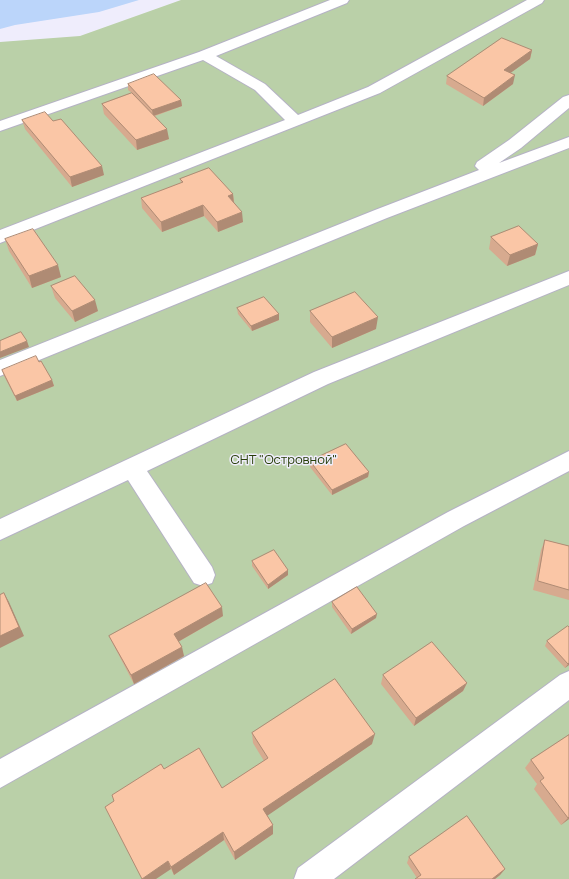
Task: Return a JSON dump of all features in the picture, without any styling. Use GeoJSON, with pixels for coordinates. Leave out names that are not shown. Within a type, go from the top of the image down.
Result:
{"type":"FeatureCollection","features":[{"type":"Feature","properties":{"kind":"lane"},"geometry":{"type":"LineString","coordinates":[[0,126],[204,55],[342,0]]}},
{"type":"Feature","properties":{"kind":"lane"},"geometry":{"type":"LineString","coordinates":[[0,237],[296,122],[374,90],[537,0]]}},
{"type":"Feature","properties":{"kind":"lane"},"geometry":{"type":"LineString","coordinates":[[204,55],[260,87],[296,122]]}},
{"type":"Feature","properties":{"kind":"lane"},"geometry":{"type":"LineString","coordinates":[[455,186],[516,144],[569,100]]}},
{"type":"Feature","properties":{"kind":"lane"},"geometry":{"type":"LineString","coordinates":[[0,368],[381,214],[569,142]]}},
{"type":"Feature","properties":{"kind":"lane"},"geometry":{"type":"LineString","coordinates":[[0,530],[321,378],[569,278]]}},
{"type":"Feature","properties":{"kind":"lane"},"geometry":{"type":"LineString","coordinates":[[0,774],[449,523],[569,460]]}},
{"type":"Feature","properties":{"kind":"lane"},"geometry":{"type":"LineString","coordinates":[[132,468],[203,576]]}},
{"type":"Feature","properties":{"kind":"lane"},"geometry":{"type":"LineString","coordinates":[[309,879],[569,684]]}},
{"type":"Feature","properties":{"kind":"green space","name":"СНТ \"Островной\""},"geometry":{"type":"Polygon","coordinates":[[[181,0],[569,0],[569,879],[0,879],[0,42],[80,36],[181,0]]]}},
{"type":"Feature","properties":{"kind":"water"},"geometry":{"type":"Polygon","coordinates":[[[0,0],[139,0],[99,12],[15,25],[0,29],[0,0]]]}},
{"type":"Feature","properties":{"kind":"building"},"geometry":{"type":"Polygon","coordinates":[[[502,38],[532,50],[504,70],[515,75],[484,98],[447,76],[502,38]]]}},
{"type":"Feature","properties":{"kind":"building"},"geometry":{"type":"Polygon","coordinates":[[[154,74],[181,100],[152,110],[128,84],[154,74]]]}},
{"type":"Feature","properties":{"kind":"building"},"geometry":{"type":"Polygon","coordinates":[[[132,93],[167,129],[136,140],[102,104],[132,93]]]}},
{"type":"Feature","properties":{"kind":"building"},"geometry":{"type":"Polygon","coordinates":[[[45,112],[53,121],[61,119],[102,166],[70,177],[22,120],[45,112]]]}},
{"type":"Feature","properties":{"kind":"building"},"geometry":{"type":"Polygon","coordinates":[[[209,168],[233,194],[228,196],[242,212],[217,222],[203,205],[161,222],[141,198],[183,182],[180,179],[209,168]]]}},
{"type":"Feature","properties":{"kind":"building"},"geometry":{"type":"Polygon","coordinates":[[[519,226],[538,244],[510,255],[491,237],[519,226]]]}},
{"type":"Feature","properties":{"kind":"building"},"geometry":{"type":"Polygon","coordinates":[[[33,229],[58,265],[29,276],[5,239],[33,229]]]}},
{"type":"Feature","properties":{"kind":"building"},"geometry":{"type":"Polygon","coordinates":[[[75,276],[95,300],[72,311],[51,286],[75,276]]]}},
{"type":"Feature","properties":{"kind":"building"},"geometry":{"type":"Polygon","coordinates":[[[355,292],[378,317],[332,337],[310,311],[355,292]]]}},
{"type":"Feature","properties":{"kind":"building"},"geometry":{"type":"Polygon","coordinates":[[[264,297],[279,314],[251,326],[237,308],[264,297]]]}},
{"type":"Feature","properties":{"kind":"building"},"geometry":{"type":"Polygon","coordinates":[[[21,332],[27,341],[0,352],[0,341],[21,332]]]}},
{"type":"Feature","properties":{"kind":"building"},"geometry":{"type":"Polygon","coordinates":[[[36,356],[39,362],[41,361],[52,380],[15,396],[2,370],[36,356]]]}},
{"type":"Feature","properties":{"kind":"building"},"geometry":{"type":"Polygon","coordinates":[[[346,444],[369,472],[332,490],[310,461],[346,444]]]}},
{"type":"Feature","properties":{"kind":"building"},"geometry":{"type":"Polygon","coordinates":[[[545,540],[569,546],[569,590],[538,581],[545,540]]]}},
{"type":"Feature","properties":{"kind":"building"},"geometry":{"type":"Polygon","coordinates":[[[274,550],[288,570],[268,585],[252,561],[274,550]]]}},
{"type":"Feature","properties":{"kind":"building"},"geometry":{"type":"Polygon","coordinates":[[[206,583],[222,607],[174,634],[182,647],[131,675],[109,636],[206,583]]]}},
{"type":"Feature","properties":{"kind":"building"},"geometry":{"type":"Polygon","coordinates":[[[357,587],[377,614],[352,629],[332,602],[357,587]]]}},
{"type":"Feature","properties":{"kind":"building"},"geometry":{"type":"Polygon","coordinates":[[[4,593],[19,627],[0,636],[0,595],[4,593]]]}},
{"type":"Feature","properties":{"kind":"building"},"geometry":{"type":"Polygon","coordinates":[[[568,626],[569,663],[568,664],[547,641],[568,626]]]}},
{"type":"Feature","properties":{"kind":"building"},"geometry":{"type":"Polygon","coordinates":[[[432,642],[467,683],[416,718],[383,675],[432,642]]]}},
{"type":"Feature","properties":{"kind":"building"},"geometry":{"type":"Polygon","coordinates":[[[335,679],[375,734],[263,809],[273,825],[234,852],[223,832],[171,867],[168,861],[142,879],[105,807],[114,801],[112,795],[161,764],[164,769],[199,748],[222,788],[268,758],[252,733],[335,679]]]}},
{"type":"Feature","properties":{"kind":"building"},"geometry":{"type":"Polygon","coordinates":[[[569,735],[568,818],[540,781],[544,778],[531,760],[569,735]]]}},
{"type":"Feature","properties":{"kind":"building"},"geometry":{"type":"Polygon","coordinates":[[[467,816],[505,869],[492,879],[415,879],[421,875],[409,857],[467,816]]]}}]}
